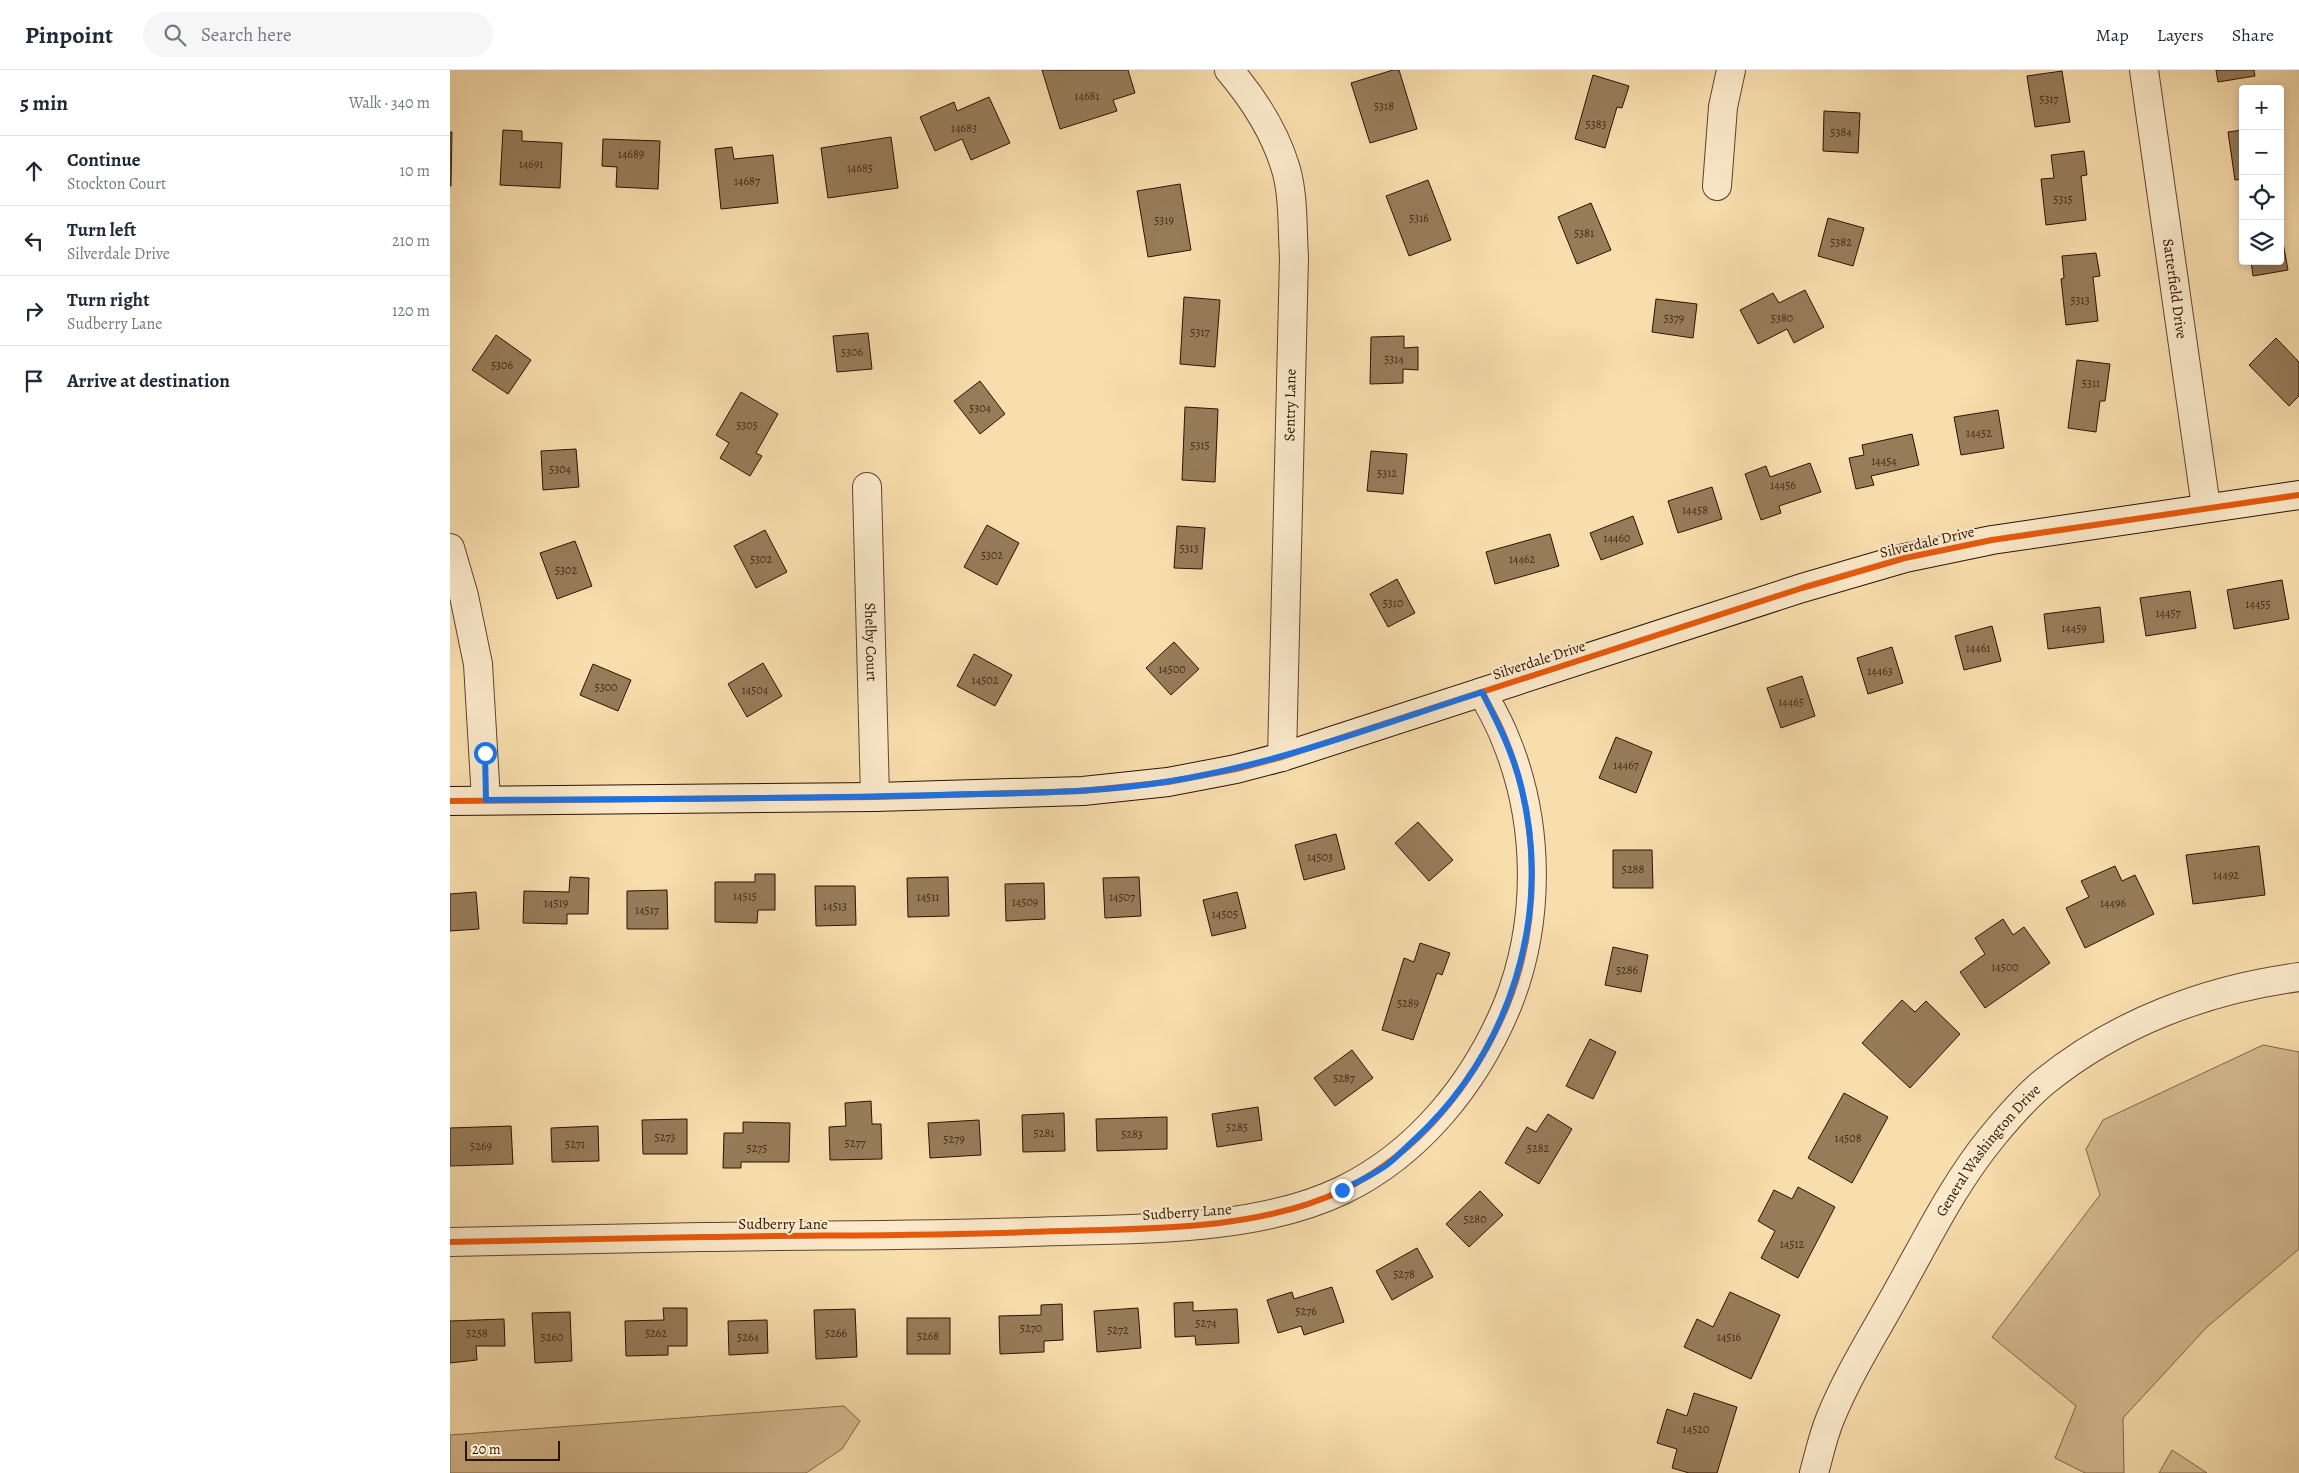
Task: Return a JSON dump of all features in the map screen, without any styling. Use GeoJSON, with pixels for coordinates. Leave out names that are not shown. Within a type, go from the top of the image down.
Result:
{"type":"FeatureCollection","features":[{"type":"Feature","properties":{"kind":"street","name":"Sentry Lane"},"geometry":{"type":"LineString","coordinates":[[1229,70],[1248,93],[1274,140],[1285,166],[1290,192],[1294,257],[1282,757]]}},
{"type":"Feature","properties":{"kind":"street"},"geometry":{"type":"LineString","coordinates":[[1717,186],[1723,107],[1731,70]]}},
{"type":"Feature","properties":{"kind":"street","name":"Satterfield Drive"},"geometry":{"type":"LineString","coordinates":[[2144,70],[2206,507]]}},
{"type":"Feature","properties":{"kind":"street","name":"Shelby Court"},"geometry":{"type":"LineString","coordinates":[[867,487],[875,797]]}},
{"type":"Feature","properties":{"kind":"street","name":"Silverdale Drive"},"geometry":{"type":"LineString","coordinates":[[450,801],[875,797],[1083,791],[1168,782],[1236,769],[1282,757],[1802,588],[1905,558],[1992,540],[2206,507],[2299,495]]}},
{"type":"Feature","properties":{"kind":"street"},"geometry":{"type":"LineString","coordinates":[[450,548],[464,596],[478,664],[486,800]]}},
{"type":"Feature","properties":{"kind":"street","name":"Sudberry Lane"},"geometry":{"type":"LineString","coordinates":[[450,1242],[703,1236],[925,1235],[1145,1227],[1242,1221],[1294,1209],[1342,1190],[1388,1164],[1435,1122],[1468,1080],[1495,1035],[1515,986],[1528,935],[1532,882],[1529,830],[1522,789],[1506,739],[1482,692]]}},
{"type":"Feature","properties":{"kind":"street","name":"General Washington Drive"},"geometry":{"type":"LineString","coordinates":[[1814,1473],[1834,1411],[1854,1370],[1953,1191],[1992,1137],[2043,1083],[2097,1045],[2163,1011],[2216,993],[2271,980],[2299,976]]}},
{"type":"Feature","properties":{"kind":"shaded area"},"geometry":{"type":"Polygon","coordinates":[[[2263,1045],[2299,1052],[2299,1249],[2207,1327],[2123,1418],[2124,1473],[2085,1473],[2055,1458],[2076,1406],[1992,1337],[2100,1195],[2086,1149],[2103,1120],[2263,1045]]]}},
{"type":"Feature","properties":{"kind":"shaded area"},"geometry":{"type":"Polygon","coordinates":[[[844,1406],[860,1421],[842,1449],[806,1473],[450,1473],[450,1435],[844,1406]]]}},
{"type":"Feature","properties":{"kind":"shaded area"},"geometry":{"type":"Polygon","coordinates":[[[2172,1450],[2207,1473],[2159,1473],[2172,1450]]]}},
{"type":"Feature","properties":{"kind":"building"},"geometry":{"type":"Polygon","coordinates":[[[1042,70],[1128,70],[1135,93],[1113,100],[1117,111],[1060,129],[1042,70]]]}},
{"type":"Feature","properties":{"kind":"building"},"geometry":{"type":"Polygon","coordinates":[[[1393,70],[1399,70],[1417,129],[1370,143],[1351,83],[1393,70]]]}},
{"type":"Feature","properties":{"kind":"building"},"geometry":{"type":"Polygon","coordinates":[[[2216,70],[2254,70],[2255,76],[2218,82],[2216,70]]]}},
{"type":"Feature","properties":{"kind":"building"},"geometry":{"type":"Polygon","coordinates":[[[2062,71],[2070,122],[2035,127],[2027,76],[2062,71]]]}},
{"type":"Feature","properties":{"kind":"building"},"geometry":{"type":"Polygon","coordinates":[[[1593,75],[1629,86],[1622,108],[1617,107],[1605,148],[1575,139],[1593,75]]]}},
{"type":"Feature","properties":{"kind":"building"},"geometry":{"type":"Polygon","coordinates":[[[989,97],[1010,143],[971,160],[962,139],[935,151],[920,117],[954,102],[957,111],[989,97]]]}},
{"type":"Feature","properties":{"kind":"building"},"geometry":{"type":"Polygon","coordinates":[[[1824,111],[1860,113],[1858,153],[1823,151],[1824,111]]]}},
{"type":"Feature","properties":{"kind":"building"},"geometry":{"type":"Polygon","coordinates":[[[503,130],[522,131],[522,141],[562,143],[560,188],[500,185],[503,130]]]}},
{"type":"Feature","properties":{"kind":"building"},"geometry":{"type":"Polygon","coordinates":[[[2239,131],[2239,180],[2235,180],[2228,132],[2239,131]]]}},
{"type":"Feature","properties":{"kind":"building"},"geometry":{"type":"Polygon","coordinates":[[[450,132],[452,132],[451,186],[450,186],[450,132]]]}},
{"type":"Feature","properties":{"kind":"building"},"geometry":{"type":"Polygon","coordinates":[[[891,137],[898,188],[828,198],[821,148],[891,137]]]}},
{"type":"Feature","properties":{"kind":"building"},"geometry":{"type":"Polygon","coordinates":[[[603,139],[660,141],[658,189],[616,187],[617,167],[602,166],[603,139]]]}},
{"type":"Feature","properties":{"kind":"building"},"geometry":{"type":"Polygon","coordinates":[[[732,147],[734,159],[773,155],[778,203],[721,209],[715,149],[732,147]]]}},
{"type":"Feature","properties":{"kind":"building"},"geometry":{"type":"Polygon","coordinates":[[[2084,151],[2087,175],[2081,176],[2086,220],[2046,225],[2041,179],[2054,178],[2051,155],[2084,151]]]}},
{"type":"Feature","properties":{"kind":"building"},"geometry":{"type":"Polygon","coordinates":[[[1428,180],[1451,240],[1409,256],[1386,196],[1428,180]]]}},
{"type":"Feature","properties":{"kind":"building"},"geometry":{"type":"Polygon","coordinates":[[[1180,184],[1191,250],[1148,257],[1137,191],[1180,184]]]}},
{"type":"Feature","properties":{"kind":"building"},"geometry":{"type":"Polygon","coordinates":[[[1591,203],[1611,250],[1577,264],[1558,217],[1591,203]]]}},
{"type":"Feature","properties":{"kind":"building"},"geometry":{"type":"Polygon","coordinates":[[[1828,218],[1864,228],[1853,266],[1818,256],[1828,218]]]}},
{"type":"Feature","properties":{"kind":"building"},"geometry":{"type":"Polygon","coordinates":[[[2284,248],[2288,270],[2253,276],[2252,265],[2284,265],[2284,248]]]}},
{"type":"Feature","properties":{"kind":"building"},"geometry":{"type":"Polygon","coordinates":[[[2096,253],[2100,276],[2093,277],[2098,321],[2066,325],[2061,279],[2064,278],[2062,256],[2096,253]]]}},
{"type":"Feature","properties":{"kind":"building"},"geometry":{"type":"Polygon","coordinates":[[[1805,290],[1824,327],[1794,343],[1787,329],[1758,344],[1740,310],[1773,293],[1779,303],[1805,290]]]}},
{"type":"Feature","properties":{"kind":"building"},"geometry":{"type":"Polygon","coordinates":[[[1184,297],[1220,300],[1215,367],[1180,364],[1184,297]]]}},
{"type":"Feature","properties":{"kind":"building"},"geometry":{"type":"Polygon","coordinates":[[[1656,299],[1697,304],[1693,338],[1652,332],[1656,299]]]}},
{"type":"Feature","properties":{"kind":"building"},"geometry":{"type":"Polygon","coordinates":[[[868,333],[872,369],[837,372],[833,336],[868,333]]]}},
{"type":"Feature","properties":{"kind":"building"},"geometry":{"type":"Polygon","coordinates":[[[496,335],[531,360],[508,394],[472,370],[496,335]]]}},
{"type":"Feature","properties":{"kind":"building"},"geometry":{"type":"Polygon","coordinates":[[[1404,336],[1404,348],[1418,347],[1418,370],[1403,369],[1403,383],[1370,384],[1371,337],[1404,336]]]}},
{"type":"Feature","properties":{"kind":"building"},"geometry":{"type":"Polygon","coordinates":[[[2276,338],[2299,362],[2299,396],[2289,406],[2249,365],[2276,338]]]}},
{"type":"Feature","properties":{"kind":"building"},"geometry":{"type":"Polygon","coordinates":[[[2077,360],[2110,364],[2105,401],[2100,401],[2096,432],[2068,428],[2077,360]]]}},
{"type":"Feature","properties":{"kind":"building"},"geometry":{"type":"Polygon","coordinates":[[[980,381],[1005,414],[980,434],[954,401],[980,381]]]}},
{"type":"Feature","properties":{"kind":"building"},"geometry":{"type":"Polygon","coordinates":[[[741,392],[778,414],[756,453],[762,456],[750,476],[720,458],[729,443],[716,435],[741,392]]]}},
{"type":"Feature","properties":{"kind":"building"},"geometry":{"type":"Polygon","coordinates":[[[1185,407],[1218,409],[1215,482],[1182,480],[1185,407]]]}},
{"type":"Feature","properties":{"kind":"building"},"geometry":{"type":"Polygon","coordinates":[[[1998,410],[2004,448],[1961,455],[1954,417],[1998,410]]]}},
{"type":"Feature","properties":{"kind":"building"},"geometry":{"type":"Polygon","coordinates":[[[1912,434],[1919,465],[1871,476],[1874,485],[1856,489],[1849,458],[1864,455],[1862,445],[1912,434]]]}},
{"type":"Feature","properties":{"kind":"building"},"geometry":{"type":"Polygon","coordinates":[[[576,449],[579,487],[543,490],[541,451],[576,449]]]}},
{"type":"Feature","properties":{"kind":"building"},"geometry":{"type":"Polygon","coordinates":[[[1371,451],[1407,454],[1403,494],[1367,491],[1371,451]]]}},
{"type":"Feature","properties":{"kind":"building"},"geometry":{"type":"Polygon","coordinates":[[[1810,463],[1821,492],[1779,506],[1781,513],[1761,520],[1745,474],[1766,466],[1770,477],[1810,463]]]}},
{"type":"Feature","properties":{"kind":"building"},"geometry":{"type":"Polygon","coordinates":[[[1712,487],[1722,519],[1678,533],[1668,501],[1712,487]]]}},
{"type":"Feature","properties":{"kind":"building"},"geometry":{"type":"Polygon","coordinates":[[[1633,516],[1643,544],[1601,560],[1590,533],[1633,516]]]}},
{"type":"Feature","properties":{"kind":"building"},"geometry":{"type":"Polygon","coordinates":[[[987,525],[1019,543],[997,585],[964,567],[987,525]]]}},
{"type":"Feature","properties":{"kind":"building"},"geometry":{"type":"Polygon","coordinates":[[[1177,526],[1205,528],[1202,569],[1174,568],[1177,526]]]}},
{"type":"Feature","properties":{"kind":"building"},"geometry":{"type":"Polygon","coordinates":[[[765,530],[787,572],[756,588],[734,546],[765,530]]]}},
{"type":"Feature","properties":{"kind":"building"},"geometry":{"type":"Polygon","coordinates":[[[1550,534],[1559,566],[1495,584],[1486,552],[1550,534]]]}},
{"type":"Feature","properties":{"kind":"building"},"geometry":{"type":"Polygon","coordinates":[[[575,541],[592,586],[557,599],[540,553],[575,541]]]}},
{"type":"Feature","properties":{"kind":"building"},"geometry":{"type":"Polygon","coordinates":[[[1397,579],[1415,613],[1388,627],[1370,594],[1397,579]]]}},
{"type":"Feature","properties":{"kind":"building"},"geometry":{"type":"Polygon","coordinates":[[[2282,580],[2289,619],[2234,629],[2227,590],[2282,580]]]}},
{"type":"Feature","properties":{"kind":"building"},"geometry":{"type":"Polygon","coordinates":[[[2190,591],[2196,628],[2146,636],[2140,598],[2190,591]]]}},
{"type":"Feature","properties":{"kind":"building"},"geometry":{"type":"Polygon","coordinates":[[[2100,607],[2104,642],[2048,649],[2044,614],[2100,607]]]}},
{"type":"Feature","properties":{"kind":"building"},"geometry":{"type":"Polygon","coordinates":[[[1992,626],[2001,661],[1964,670],[1955,636],[1992,626]]]}},
{"type":"Feature","properties":{"kind":"building"},"geometry":{"type":"Polygon","coordinates":[[[1174,642],[1199,669],[1171,695],[1146,668],[1174,642]]]}},
{"type":"Feature","properties":{"kind":"building"},"geometry":{"type":"Polygon","coordinates":[[[1892,647],[1903,683],[1868,694],[1857,658],[1892,647]]]}},
{"type":"Feature","properties":{"kind":"building"},"geometry":{"type":"Polygon","coordinates":[[[974,654],[1012,675],[995,706],[957,686],[974,654]]]}},
{"type":"Feature","properties":{"kind":"building"},"geometry":{"type":"Polygon","coordinates":[[[763,663],[782,696],[747,717],[728,684],[763,663]]]}},
{"type":"Feature","properties":{"kind":"building"},"geometry":{"type":"Polygon","coordinates":[[[593,664],[631,680],[618,711],[580,695],[593,664]]]}},
{"type":"Feature","properties":{"kind":"building"},"geometry":{"type":"Polygon","coordinates":[[[1802,676],[1815,716],[1781,728],[1767,688],[1802,676]]]}},
{"type":"Feature","properties":{"kind":"building"},"geometry":{"type":"Polygon","coordinates":[[[1616,737],[1652,752],[1636,793],[1599,778],[1616,737]]]}},
{"type":"Feature","properties":{"kind":"building"},"geometry":{"type":"Polygon","coordinates":[[[1418,822],[1453,860],[1429,881],[1395,843],[1418,822]]]}},
{"type":"Feature","properties":{"kind":"building"},"geometry":{"type":"Polygon","coordinates":[[[1336,834],[1345,869],[1304,880],[1295,845],[1336,834]]]}},
{"type":"Feature","properties":{"kind":"building"},"geometry":{"type":"Polygon","coordinates":[[[2259,846],[2265,895],[2193,904],[2186,855],[2259,846]]]}},
{"type":"Feature","properties":{"kind":"building"},"geometry":{"type":"Polygon","coordinates":[[[1613,850],[1652,850],[1653,888],[1613,888],[1613,850]]]}},
{"type":"Feature","properties":{"kind":"building"},"geometry":{"type":"Polygon","coordinates":[[[2115,866],[2122,881],[2135,875],[2154,914],[2085,948],[2066,908],[2089,897],[2081,881],[2115,866]]]}},
{"type":"Feature","properties":{"kind":"building"},"geometry":{"type":"Polygon","coordinates":[[[755,874],[775,874],[775,910],[758,910],[757,923],[715,922],[715,882],[755,882],[755,874]]]}},
{"type":"Feature","properties":{"kind":"building"},"geometry":{"type":"Polygon","coordinates":[[[570,877],[589,878],[588,914],[567,914],[567,924],[523,923],[524,891],[569,892],[570,877]]]}},
{"type":"Feature","properties":{"kind":"building"},"geometry":{"type":"Polygon","coordinates":[[[948,877],[949,916],[908,917],[907,878],[948,877]]]}},
{"type":"Feature","properties":{"kind":"building"},"geometry":{"type":"Polygon","coordinates":[[[1139,877],[1141,916],[1105,918],[1103,878],[1139,877]]]}},
{"type":"Feature","properties":{"kind":"building"},"geometry":{"type":"Polygon","coordinates":[[[1044,883],[1045,919],[1006,921],[1005,884],[1044,883]]]}},
{"type":"Feature","properties":{"kind":"building"},"geometry":{"type":"Polygon","coordinates":[[[815,886],[855,886],[856,925],[816,926],[815,886]]]}},
{"type":"Feature","properties":{"kind":"building"},"geometry":{"type":"Polygon","coordinates":[[[667,890],[668,929],[627,929],[627,891],[667,890]]]}},
{"type":"Feature","properties":{"kind":"building"},"geometry":{"type":"Polygon","coordinates":[[[476,892],[479,929],[450,931],[450,894],[476,892]]]}},
{"type":"Feature","properties":{"kind":"building"},"geometry":{"type":"Polygon","coordinates":[[[1237,892],[1246,928],[1212,936],[1203,900],[1237,892]]]}},
{"type":"Feature","properties":{"kind":"building"},"geometry":{"type":"Polygon","coordinates":[[[2003,919],[2013,935],[2024,927],[2050,963],[1985,1008],[1960,972],[1985,954],[1975,938],[2003,919]]]}},
{"type":"Feature","properties":{"kind":"building"},"geometry":{"type":"Polygon","coordinates":[[[1420,943],[1450,953],[1442,975],[1437,973],[1413,1040],[1382,1030],[1404,958],[1414,962],[1420,943]]]}},
{"type":"Feature","properties":{"kind":"building"},"geometry":{"type":"Polygon","coordinates":[[[1613,947],[1648,955],[1641,992],[1605,985],[1613,947]]]}},
{"type":"Feature","properties":{"kind":"building"},"geometry":{"type":"Polygon","coordinates":[[[1902,1000],[1915,1012],[1926,1001],[1960,1034],[1910,1088],[1862,1043],[1902,1000]]]}},
{"type":"Feature","properties":{"kind":"building"},"geometry":{"type":"Polygon","coordinates":[[[1590,1039],[1616,1052],[1593,1099],[1566,1086],[1590,1039]]]}},
{"type":"Feature","properties":{"kind":"building"},"geometry":{"type":"Polygon","coordinates":[[[1352,1050],[1373,1078],[1335,1106],[1314,1078],[1352,1050]]]}},
{"type":"Feature","properties":{"kind":"building"},"geometry":{"type":"Polygon","coordinates":[[[1844,1093],[1888,1117],[1852,1183],[1808,1158],[1844,1093]]]}},
{"type":"Feature","properties":{"kind":"building"},"geometry":{"type":"Polygon","coordinates":[[[871,1101],[872,1124],[881,1124],[882,1159],[830,1160],[829,1127],[846,1126],[845,1103],[871,1101]]]}},
{"type":"Feature","properties":{"kind":"building"},"geometry":{"type":"Polygon","coordinates":[[[1258,1107],[1262,1140],[1217,1147],[1212,1114],[1258,1107]]]}},
{"type":"Feature","properties":{"kind":"building"},"geometry":{"type":"Polygon","coordinates":[[[1064,1113],[1065,1151],[1023,1152],[1022,1115],[1064,1113]]]}},
{"type":"Feature","properties":{"kind":"building"},"geometry":{"type":"Polygon","coordinates":[[[1548,1114],[1572,1129],[1539,1184],[1505,1163],[1527,1127],[1536,1132],[1548,1114]]]}},
{"type":"Feature","properties":{"kind":"building"},"geometry":{"type":"Polygon","coordinates":[[[1167,1117],[1167,1149],[1097,1151],[1096,1119],[1167,1117]]]}},
{"type":"Feature","properties":{"kind":"building"},"geometry":{"type":"Polygon","coordinates":[[[687,1119],[687,1154],[643,1154],[642,1120],[687,1119]]]}},
{"type":"Feature","properties":{"kind":"building"},"geometry":{"type":"Polygon","coordinates":[[[979,1120],[981,1155],[930,1158],[928,1123],[979,1120]]]}},
{"type":"Feature","properties":{"kind":"building"},"geometry":{"type":"Polygon","coordinates":[[[743,1122],[790,1123],[789,1162],[741,1162],[741,1168],[723,1168],[724,1133],[743,1133],[743,1122]]]}},
{"type":"Feature","properties":{"kind":"building"},"geometry":{"type":"Polygon","coordinates":[[[511,1126],[513,1164],[450,1166],[450,1128],[511,1126]]]}},
{"type":"Feature","properties":{"kind":"building"},"geometry":{"type":"Polygon","coordinates":[[[598,1126],[599,1161],[552,1162],[551,1128],[598,1126]]]}},
{"type":"Feature","properties":{"kind":"building"},"geometry":{"type":"Polygon","coordinates":[[[1798,1187],[1835,1207],[1798,1278],[1761,1258],[1775,1231],[1758,1221],[1774,1190],[1792,1199],[1798,1187]]]}},
{"type":"Feature","properties":{"kind":"building"},"geometry":{"type":"Polygon","coordinates":[[[1480,1191],[1503,1215],[1469,1247],[1446,1224],[1480,1191]]]}},
{"type":"Feature","properties":{"kind":"building"},"geometry":{"type":"Polygon","coordinates":[[[1417,1248],[1433,1277],[1392,1300],[1376,1271],[1417,1248]]]}},
{"type":"Feature","properties":{"kind":"building"},"geometry":{"type":"Polygon","coordinates":[[[1332,1287],[1344,1322],[1304,1335],[1301,1326],[1278,1333],[1267,1300],[1292,1292],[1294,1299],[1332,1287]]]}},
{"type":"Feature","properties":{"kind":"building"},"geometry":{"type":"Polygon","coordinates":[[[1730,1292],[1780,1315],[1751,1379],[1684,1347],[1697,1319],[1713,1327],[1730,1292]]]}},
{"type":"Feature","properties":{"kind":"building"},"geometry":{"type":"Polygon","coordinates":[[[1193,1302],[1193,1311],[1237,1309],[1239,1343],[1196,1345],[1195,1336],[1175,1337],[1174,1303],[1193,1302]]]}},
{"type":"Feature","properties":{"kind":"building"},"geometry":{"type":"Polygon","coordinates":[[[1062,1304],[1063,1340],[1044,1341],[1044,1352],[1000,1354],[999,1316],[1041,1315],[1041,1305],[1062,1304]]]}},
{"type":"Feature","properties":{"kind":"building"},"geometry":{"type":"Polygon","coordinates":[[[663,1308],[687,1308],[687,1346],[668,1346],[668,1355],[626,1356],[625,1321],[664,1320],[663,1308]]]}},
{"type":"Feature","properties":{"kind":"building"},"geometry":{"type":"Polygon","coordinates":[[[1138,1308],[1141,1348],[1097,1352],[1094,1311],[1138,1308]]]}},
{"type":"Feature","properties":{"kind":"building"},"geometry":{"type":"Polygon","coordinates":[[[855,1309],[857,1357],[816,1359],[814,1310],[855,1309]]]}},
{"type":"Feature","properties":{"kind":"building"},"geometry":{"type":"Polygon","coordinates":[[[570,1312],[572,1361],[535,1363],[532,1313],[570,1312]]]}},
{"type":"Feature","properties":{"kind":"building"},"geometry":{"type":"Polygon","coordinates":[[[907,1318],[950,1318],[950,1354],[907,1354],[907,1318]]]}},
{"type":"Feature","properties":{"kind":"building"},"geometry":{"type":"Polygon","coordinates":[[[504,1319],[505,1346],[476,1346],[477,1360],[450,1363],[450,1321],[504,1319]]]}},
{"type":"Feature","properties":{"kind":"building"},"geometry":{"type":"Polygon","coordinates":[[[767,1320],[768,1353],[729,1355],[728,1321],[767,1320]]]}},
{"type":"Feature","properties":{"kind":"building"},"geometry":{"type":"Polygon","coordinates":[[[1694,1393],[1737,1407],[1717,1473],[1689,1473],[1672,1468],[1677,1449],[1657,1443],[1667,1409],[1687,1416],[1694,1393]]]}},
{"type":"Feature","properties":{"kind":"cycle path"},"geometry":{"type":"LineString","coordinates":[[450,801],[875,797],[1083,791],[1168,782],[1236,769],[1282,757],[1802,588],[1905,558],[1992,540],[2299,495]]}},
{"type":"Feature","properties":{"kind":"cycle path"},"geometry":{"type":"LineString","coordinates":[[450,1242],[1148,1229],[1230,1222],[1269,1215],[1307,1204],[1343,1190],[1371,1175],[1396,1156],[1420,1136],[1442,1113],[1479,1062],[1507,1006],[1518,974],[1526,941],[1531,906],[1530,838],[1517,770],[1503,732],[1482,692]]}},
{"type":"Feature","properties":{"kind":"route"},"geometry":{"type":"LineString","coordinates":[[485,753],[486,800],[875,797],[1083,791],[1168,782],[1236,769],[1282,757],[1482,692],[1506,739],[1522,789],[1529,830],[1532,882],[1528,935],[1515,986],[1495,1035],[1468,1080],[1435,1122],[1388,1164],[1342,1190]]}}]}
